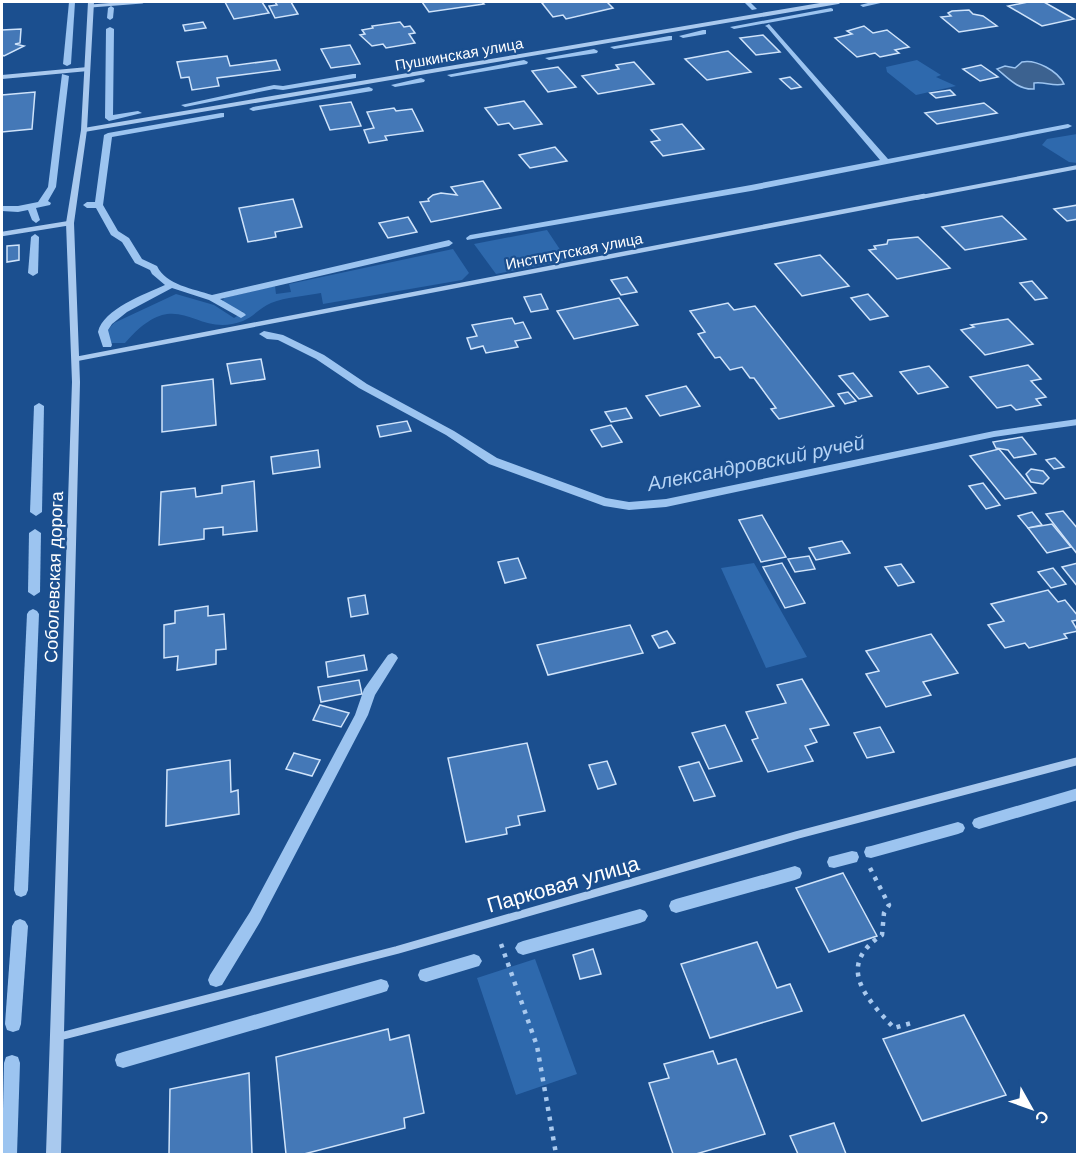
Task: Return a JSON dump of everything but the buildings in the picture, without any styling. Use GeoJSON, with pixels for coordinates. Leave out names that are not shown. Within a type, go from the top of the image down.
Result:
{"type":"FeatureCollection","features":[{"type":"Feature","properties":{"kind":"street","name":"Пушкинская улица"},"geometry":{"type":"LineString","coordinates":[[84,130],[838,2]]}},
{"type":"Feature","properties":{"kind":"street","name":"Соболевская дорога"},"geometry":{"type":"LineString","coordinates":[[53,1155],[76,359],[70,223],[84,130],[91,4]]}},
{"type":"Feature","properties":{"kind":"street"},"geometry":{"type":"LineString","coordinates":[[2,77],[88,69]]}},
{"type":"Feature","properties":{"kind":"street","name":"Институтская улица"},"geometry":{"type":"LineString","coordinates":[[76,359],[102,356],[1077,167]]}},
{"type":"Feature","properties":{"kind":"street"},"geometry":{"type":"LineString","coordinates":[[2,234],[70,223]]}},
{"type":"Feature","properties":{"kind":"street","name":"Парковая улица"},"geometry":{"type":"LineString","coordinates":[[57,1038],[397,950],[798,835],[1077,761]]}},
{"type":"Feature","properties":{"kind":"lane"},"geometry":{"type":"LineString","coordinates":[[91,4],[142,2]]}},
{"type":"Feature","properties":{"kind":"path"},"geometry":{"type":"LineString","coordinates":[[870,868],[888,905],[884,913],[882,935],[864,948],[856,963],[859,978],[866,996],[894,1028],[915,1022]]}},
{"type":"Feature","properties":{"kind":"path"},"geometry":{"type":"LineString","coordinates":[[493,921],[537,1046],[556,1155]]}},
{"type":"Feature","properties":{"kind":"shaded area"},"geometry":{"type":"Polygon","coordinates":[[[917,60],[941,75],[936,77],[956,86],[916,95],[887,72],[886,67],[917,60]]]}},
{"type":"Feature","properties":{"kind":"shaded area"},"geometry":{"type":"Polygon","coordinates":[[[1022,62],[1034,62],[1046,67],[1064,84],[1034,83],[1034,89],[1023,88],[997,69],[1005,66],[1015,68],[1022,62]]]}},
{"type":"Feature","properties":{"kind":"shaded area"},"geometry":{"type":"Polygon","coordinates":[[[1077,134],[1077,163],[1069,162],[1042,145],[1047,139],[1077,134]]]}},
{"type":"Feature","properties":{"kind":"shaded area"},"geometry":{"type":"Polygon","coordinates":[[[547,230],[567,260],[496,274],[474,244],[547,230]]]}},
{"type":"Feature","properties":{"kind":"shaded area"},"geometry":{"type":"Polygon","coordinates":[[[453,249],[469,273],[462,280],[323,304],[321,293],[289,298],[267,305],[243,321],[226,325],[211,324],[173,314],[159,316],[144,325],[125,343],[112,343],[107,338],[107,331],[114,323],[176,294],[214,305],[234,318],[244,312],[221,305],[224,298],[275,286],[276,294],[291,292],[289,284],[453,249]]]}},
{"type":"Feature","properties":{"kind":"shaded area"},"geometry":{"type":"Polygon","coordinates":[[[754,563],[807,657],[766,668],[721,568],[754,563]]]}},
{"type":"Feature","properties":{"kind":"shaded area"},"geometry":{"type":"Polygon","coordinates":[[[535,959],[577,1074],[516,1095],[477,978],[535,959]]]}},
{"type":"Feature","properties":{"kind":"waterway"},"geometry":{"type":"LineString","coordinates":[[67,64],[72,2]]}},
{"type":"Feature","properties":{"kind":"waterway"},"geometry":{"type":"LineString","coordinates":[[747,2],[754,9]]}},
{"type":"Feature","properties":{"kind":"waterway"},"geometry":{"type":"LineString","coordinates":[[863,5],[882,2]]}},
{"type":"Feature","properties":{"kind":"waterway"},"geometry":{"type":"LineString","coordinates":[[110,18],[111,8]]}},
{"type":"Feature","properties":{"kind":"waterway"},"geometry":{"type":"LineString","coordinates":[[734,27],[831,10]]}},
{"type":"Feature","properties":{"kind":"waterway"},"geometry":{"type":"LineString","coordinates":[[769,26],[886,162]]}},
{"type":"Feature","properties":{"kind":"waterway"},"geometry":{"type":"LineString","coordinates":[[109,118],[110,29]]}},
{"type":"Feature","properties":{"kind":"waterway"},"geometry":{"type":"LineString","coordinates":[[683,36],[703,32]]}},
{"type":"Feature","properties":{"kind":"waterway"},"geometry":{"type":"LineString","coordinates":[[614,47],[669,38]]}},
{"type":"Feature","properties":{"kind":"waterway"},"geometry":{"type":"LineString","coordinates":[[579,53],[594,51]]}},
{"type":"Feature","properties":{"kind":"waterway"},"geometry":{"type":"LineString","coordinates":[[549,58],[575,54]]}},
{"type":"Feature","properties":{"kind":"waterway"},"geometry":{"type":"LineString","coordinates":[[404,67],[476,55]]}},
{"type":"Feature","properties":{"kind":"waterway"},"geometry":{"type":"LineString","coordinates":[[451,75],[524,62]]}},
{"type":"Feature","properties":{"kind":"waterway"},"geometry":{"type":"LineString","coordinates":[[42,203],[52,187],[65,76]]}},
{"type":"Feature","properties":{"kind":"waterway"},"geometry":{"type":"LineString","coordinates":[[185,105],[274,87],[283,88],[353,76]]}},
{"type":"Feature","properties":{"kind":"waterway"},"geometry":{"type":"LineString","coordinates":[[395,85],[421,80]]}},
{"type":"Feature","properties":{"kind":"waterway"},"geometry":{"type":"LineString","coordinates":[[253,109],[369,89]]}},
{"type":"Feature","properties":{"kind":"waterway"},"geometry":{"type":"LineString","coordinates":[[109,118],[138,113]]}},
{"type":"Feature","properties":{"kind":"waterway"},"geometry":{"type":"LineString","coordinates":[[99,205],[108,135],[221,115]]}},
{"type":"Feature","properties":{"kind":"waterway"},"geometry":{"type":"LineString","coordinates":[[886,162],[1068,126]]}},
{"type":"Feature","properties":{"kind":"waterway"},"geometry":{"type":"LineString","coordinates":[[470,238],[886,162]]}},
{"type":"Feature","properties":{"kind":"waterway","name":"Александровский ручей"},"geometry":{"type":"LineString","coordinates":[[31,206],[47,203]]}},
{"type":"Feature","properties":{"kind":"waterway","name":"Александровский ручей"},"geometry":{"type":"LineString","coordinates":[[87,205],[99,205]]}},
{"type":"Feature","properties":{"kind":"waterway","name":"Александровский ручей"},"geometry":{"type":"LineString","coordinates":[[99,205],[114,233],[126,240],[138,261],[154,268],[155,272],[171,285]]}},
{"type":"Feature","properties":{"kind":"waterway","name":"Александровский ручей"},"geometry":{"type":"LineString","coordinates":[[2,208],[18,209],[31,206]]}},
{"type":"Feature","properties":{"kind":"waterway"},"geometry":{"type":"LineString","coordinates":[[31,206],[36,220]]}},
{"type":"Feature","properties":{"kind":"waterway"},"geometry":{"type":"LineString","coordinates":[[33,273],[35,237]]}},
{"type":"Feature","properties":{"kind":"waterway"},"geometry":{"type":"LineString","coordinates":[[212,298],[449,243]]}},
{"type":"Feature","properties":{"kind":"waterway"},"geometry":{"type":"LineString","coordinates":[[107,345],[103,332],[108,322],[124,309],[171,285]]}},
{"type":"Feature","properties":{"kind":"waterway","name":"Александровский ручей"},"geometry":{"type":"LineString","coordinates":[[171,285],[212,298]]}},
{"type":"Feature","properties":{"kind":"waterway","name":"Александровский ручей"},"geometry":{"type":"LineString","coordinates":[[212,298],[241,315]]}},
{"type":"Feature","properties":{"kind":"waterway","name":"Александровский ручей"},"geometry":{"type":"LineString","coordinates":[[264,334],[270,337],[280,337],[320,357],[363,386],[450,433],[493,461],[604,502],[629,506],[666,503],[994,434],[1078,422]]}},
{"type":"Feature","properties":{"kind":"waterway"},"geometry":{"type":"LineString","coordinates":[[36,512],[39,406]]}},
{"type":"Feature","properties":{"kind":"waterway"},"geometry":{"type":"LineString","coordinates":[[34,592],[35,533]]}},
{"type":"Feature","properties":{"kind":"waterway"},"geometry":{"type":"LineString","coordinates":[[21,890],[33,614]]}},
{"type":"Feature","properties":{"kind":"waterway"},"geometry":{"type":"LineString","coordinates":[[216,980],[255,917],[361,715],[369,693],[392,658]]}},
{"type":"Feature","properties":{"kind":"waterway"},"geometry":{"type":"LineString","coordinates":[[979,823],[1078,794]]}},
{"type":"Feature","properties":{"kind":"waterway"},"geometry":{"type":"LineString","coordinates":[[871,852],[958,828]]}},
{"type":"Feature","properties":{"kind":"waterway"},"geometry":{"type":"LineString","coordinates":[[834,862],[852,857]]}},
{"type":"Feature","properties":{"kind":"waterway"},"geometry":{"type":"LineString","coordinates":[[676,906],[795,873]]}},
{"type":"Feature","properties":{"kind":"waterway"},"geometry":{"type":"LineString","coordinates":[[523,948],[640,916]]}},
{"type":"Feature","properties":{"kind":"waterway"},"geometry":{"type":"LineString","coordinates":[[13,1024],[20,926]]}},
{"type":"Feature","properties":{"kind":"waterway"},"geometry":{"type":"LineString","coordinates":[[426,975],[474,961]]}},
{"type":"Feature","properties":{"kind":"waterway"},"geometry":{"type":"LineString","coordinates":[[123,1060],[381,986]]}},
{"type":"Feature","properties":{"kind":"waterway"},"geometry":{"type":"LineString","coordinates":[[8,1154],[12,1063]]}}]}
